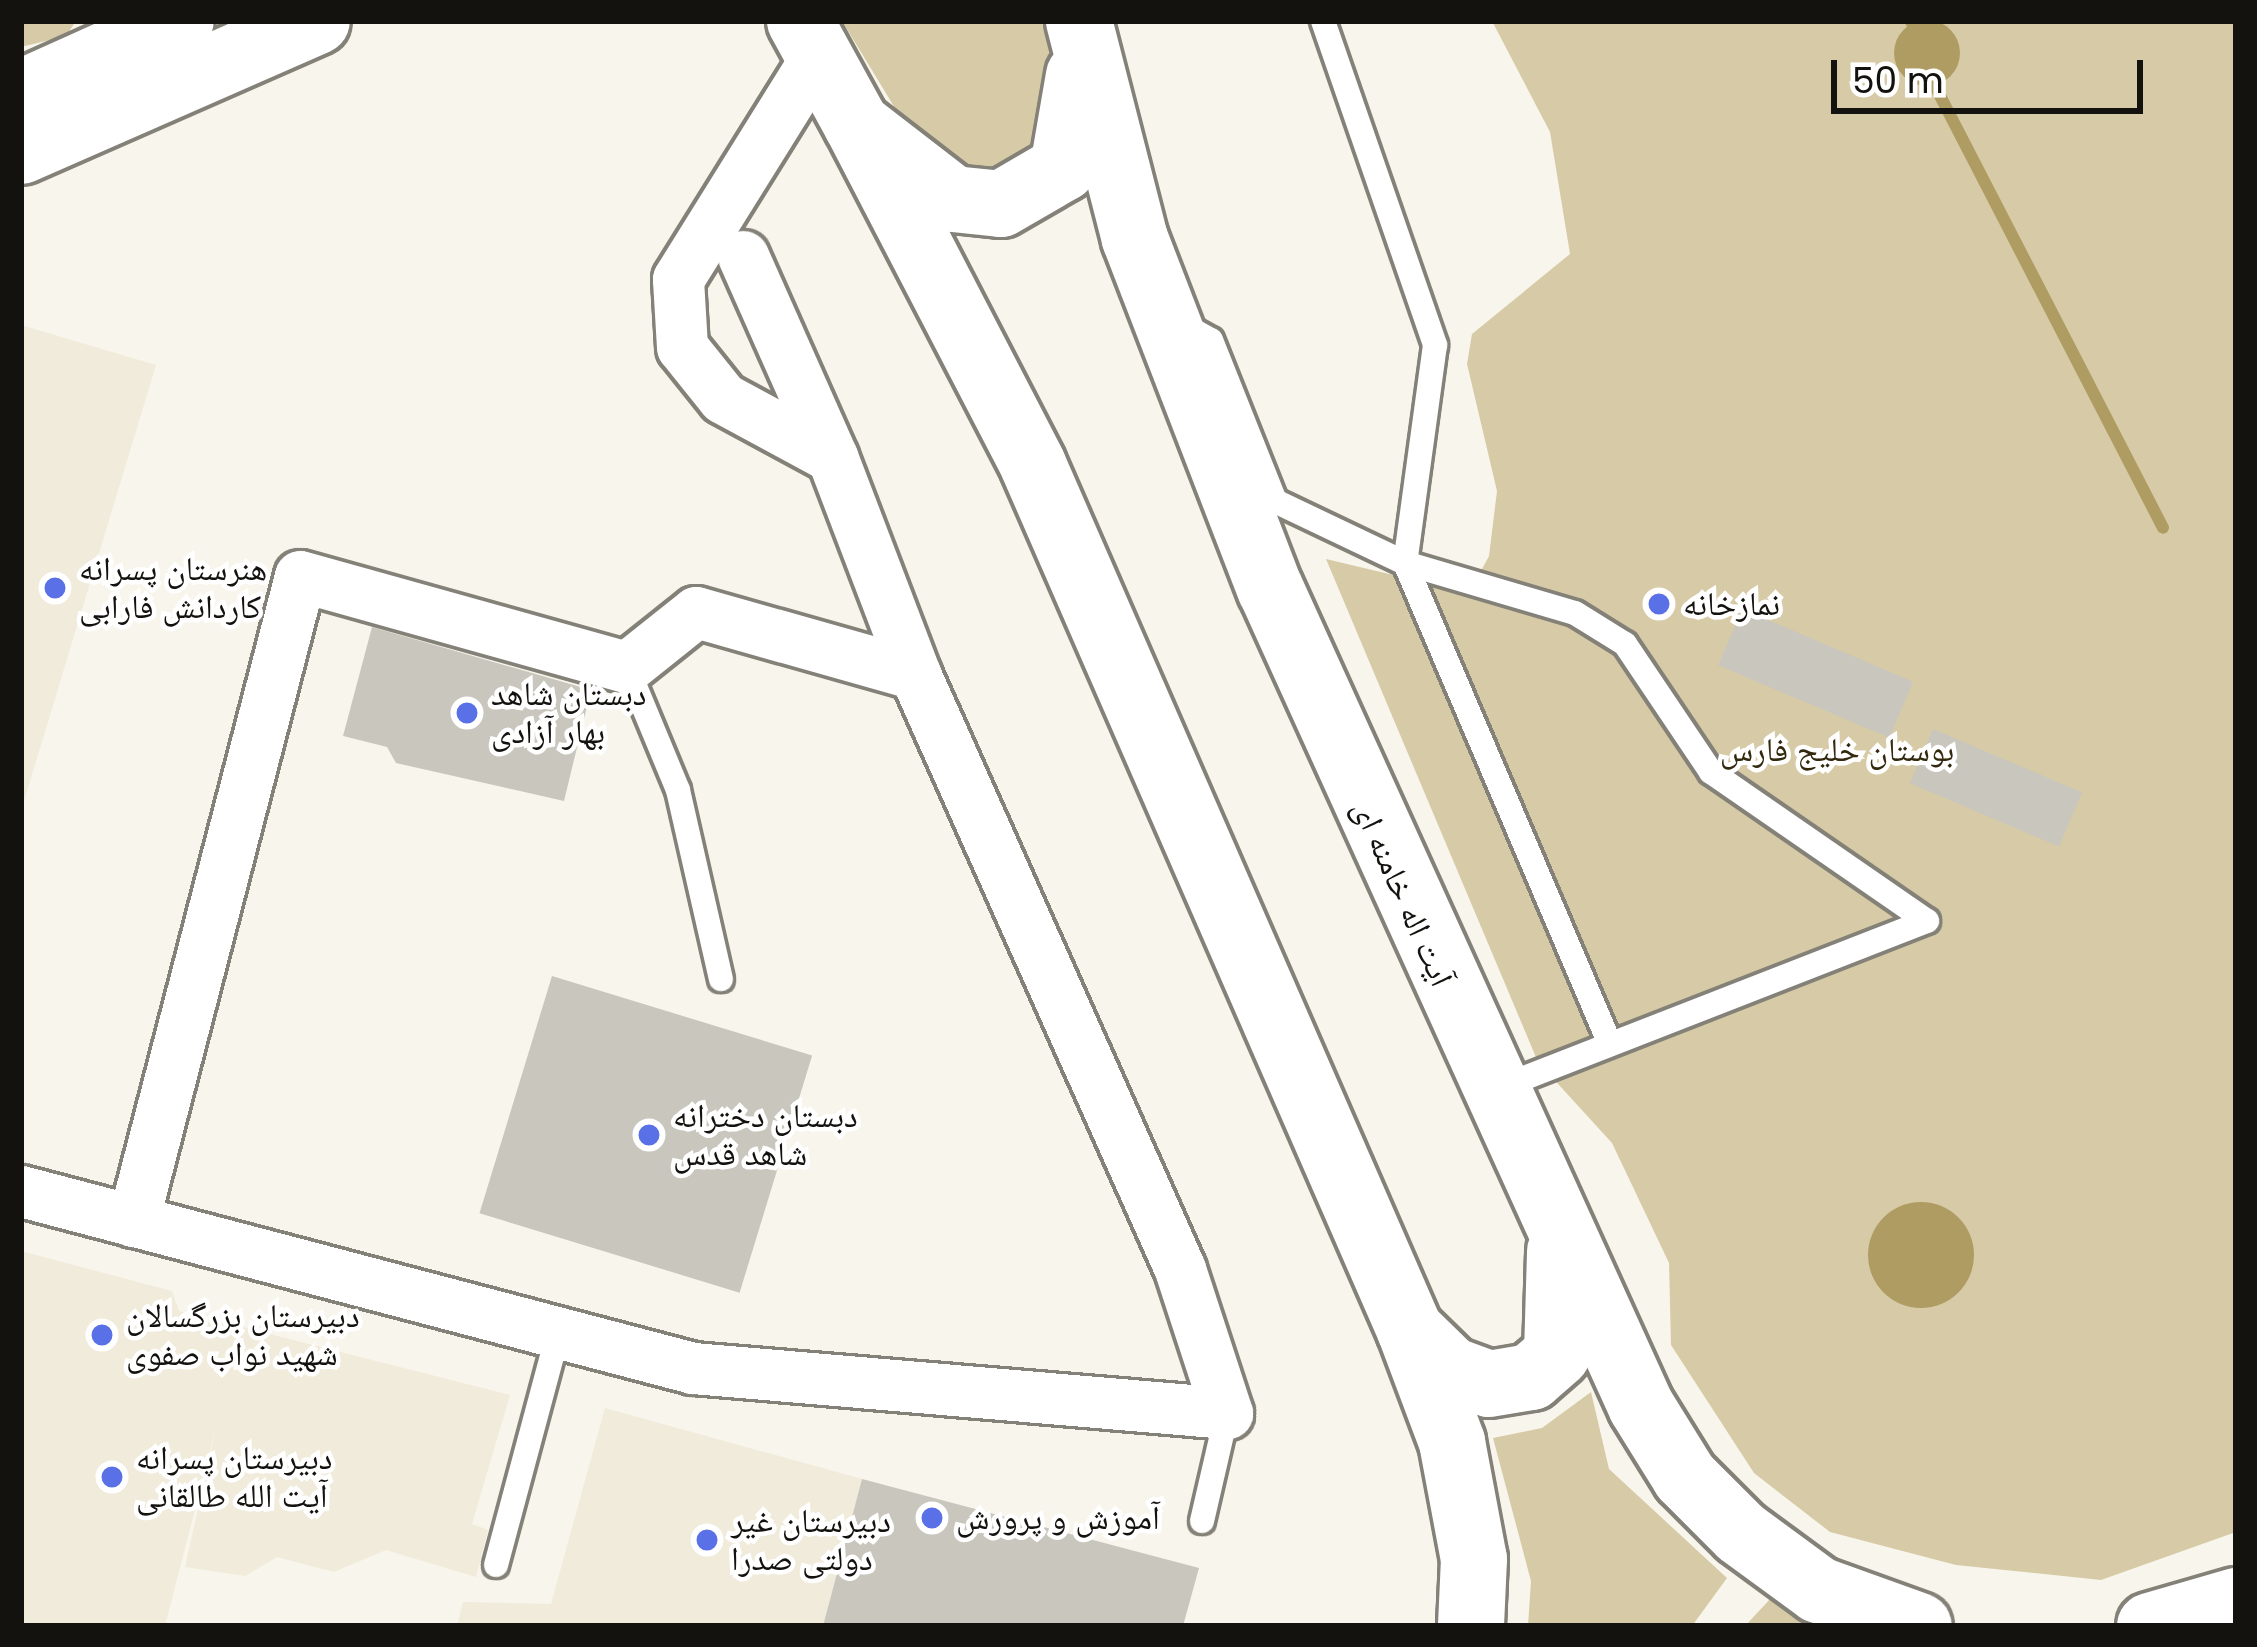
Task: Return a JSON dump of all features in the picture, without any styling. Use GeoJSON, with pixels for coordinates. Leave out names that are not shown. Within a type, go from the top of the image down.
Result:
{"type":"FeatureCollection","features":[{"type":"Feature","properties":{"kind":"main road"},"geometry":{"type":"LineString","coordinates":[[21,93],[182,21]]}},
{"type":"Feature","properties":{"kind":"main road"},"geometry":{"type":"LineString","coordinates":[[21,151],[317,21]]}},
{"type":"Feature","properties":{"kind":"main road"},"geometry":{"type":"LineString","coordinates":[[855,121],[912,178],[953,199],[1001,204],[1036,193],[1063,168],[1080,121],[1078,21]]}},
{"type":"Feature","properties":{"kind":"main road","name":"آیت اله خامنه ای"},"geometry":{"type":"LineString","coordinates":[[1078,21],[1163,314],[1270,588],[1490,1091],[1560,1240],[1684,1477],[1819,1590],[1919,1626]]}},
{"type":"Feature","properties":{"kind":"main road"},"geometry":{"type":"LineString","coordinates":[[809,37],[1033,465],[1410,1330],[1452,1442],[1474,1559],[1471,1626]]}},
{"type":"Feature","properties":{"kind":"main road"},"geometry":{"type":"LineString","coordinates":[[1410,1330],[1451,1370],[1489,1384],[1531,1377],[1557,1354],[1560,1240]]}},
{"type":"Feature","properties":{"kind":"main road"},"geometry":{"type":"LineString","coordinates":[[2150,1626],[2236,1601]]}},
{"type":"Feature","properties":{"kind":"main road"},"geometry":{"type":"LineString","coordinates":[[2207,1626],[2236,1614]]}},
{"type":"Feature","properties":{"kind":"street"},"geometry":{"type":"LineString","coordinates":[[809,37],[678,279],[682,347],[723,398],[832,457]]}},
{"type":"Feature","properties":{"kind":"street"},"geometry":{"type":"LineString","coordinates":[[21,1191],[692,1368],[1227,1413],[1180,1269],[915,674],[832,457],[743,256]]}},
{"type":"Feature","properties":{"kind":"street"},"geometry":{"type":"LineString","coordinates":[[133,1221],[300,576],[627,668],[696,612],[915,674]]}},
{"type":"Feature","properties":{"kind":"lane"},"geometry":{"type":"LineString","coordinates":[[1323,21],[1435,345],[1406,563],[1610,1044]]}},
{"type":"Feature","properties":{"kind":"lane"},"geometry":{"type":"LineString","coordinates":[[1163,314],[1211,340],[1275,501],[1406,563],[1575,613],[1625,644],[1711,772],[1927,921],[1490,1091]]}},
{"type":"Feature","properties":{"kind":"lane"},"geometry":{"type":"LineString","coordinates":[[627,668],[679,790],[721,979]]}},
{"type":"Feature","properties":{"kind":"lane"},"geometry":{"type":"LineString","coordinates":[[496,1565],[558,1333]]}},
{"type":"Feature","properties":{"kind":"lane"},"geometry":{"type":"LineString","coordinates":[[1202,1521],[1227,1413]]}},
{"type":"Feature","properties":{"kind":"shaded area"},"geometry":{"type":"Polygon","coordinates":[[[1927,20],[1950,30],[1960,53],[1950,76],[1927,86],[1904,76],[1894,53],[1904,30],[1927,20]]]}},
{"type":"Feature","properties":{"kind":"shaded area","name":"هنرستان پسرانه کاردانش فارابی"},"geometry":{"type":"Polygon","coordinates":[[[21,325],[156,365],[21,811],[21,325]]]}},
{"type":"Feature","properties":{"kind":"shaded area"},"geometry":{"type":"Polygon","coordinates":[[[1921,1202],[1941,1206],[1958,1218],[1970,1235],[1974,1255],[1970,1275],[1958,1292],[1941,1304],[1921,1308],[1901,1304],[1884,1292],[1872,1275],[1868,1255],[1872,1235],[1884,1218],[1901,1206],[1921,1202]]]}},
{"type":"Feature","properties":{"kind":"shaded area"},"geometry":{"type":"Polygon","coordinates":[[[21,1251],[172,1291],[179,1311],[510,1395],[472,1524],[488,1530],[476,1577],[386,1550],[334,1572],[277,1557],[245,1576],[185,1567],[217,1424],[165,1626],[21,1626],[21,1251]]]}},
{"type":"Feature","properties":{"kind":"shaded area","name":"دبیرستان غیر دولتی صدرا"},"geometry":{"type":"Polygon","coordinates":[[[605,1408],[862,1479],[823,1626],[457,1626],[463,1602],[551,1604],[605,1408]]]}},
{"type":"Feature","properties":{"kind":"green space"},"geometry":{"type":"Polygon","coordinates":[[[21,21],[76,21],[66,36],[21,47],[21,21]]]}},
{"type":"Feature","properties":{"kind":"green space"},"geometry":{"type":"Polygon","coordinates":[[[842,21],[1046,21],[1057,125],[1025,164],[971,171],[915,141],[842,21]]]}},
{"type":"Feature","properties":{"kind":"green space","name":"بوستان خلیج فارس"},"geometry":{"type":"Polygon","coordinates":[[[1492,21],[2236,21],[2236,1532],[2101,1580],[1956,1565],[1830,1532],[1754,1473],[1671,1345],[1669,1263],[1612,1143],[1538,1062],[1326,559],[1469,593],[1489,556],[1497,491],[1467,364],[1472,334],[1570,254],[1550,132],[1492,21]]]}},
{"type":"Feature","properties":{"kind":"green space"},"geometry":{"type":"Polygon","coordinates":[[[1591,1392],[1609,1469],[1727,1578],[1692,1626],[1528,1626],[1531,1581],[1493,1438],[1542,1428],[1591,1392]]]}},
{"type":"Feature","properties":{"kind":"green space"},"geometry":{"type":"Polygon","coordinates":[[[1772,1597],[1814,1626],[1745,1626],[1772,1597]]]}},
{"type":"Feature","properties":{"kind":"building"},"geometry":{"type":"Polygon","coordinates":[[[1742,609],[1913,682],[1889,738],[1718,665],[1742,609]]]}},
{"type":"Feature","properties":{"kind":"building","name":"دبستان شاهد بهار آزادی"},"geometry":{"type":"Polygon","coordinates":[[[372,627],[591,690],[564,801],[396,763],[387,747],[343,736],[372,627]]]}},
{"type":"Feature","properties":{"kind":"building"},"geometry":{"type":"Polygon","coordinates":[[[1933,729],[2082,792],[2059,847],[1910,783],[1933,729]]]}},
{"type":"Feature","properties":{"kind":"building","name":"دبستان دخترانه شاهد قدس"},"geometry":{"type":"Polygon","coordinates":[[[552,976],[812,1056],[740,1293],[479,1213],[552,976]]]}},
{"type":"Feature","properties":{"kind":"building","name":"آموزش و پرورش"},"geometry":{"type":"Polygon","coordinates":[[[862,1479],[1199,1568],[1183,1626],[823,1626],[862,1479]]]}},
{"type":"Feature","properties":{"kind":"waterway"},"geometry":{"type":"LineString","coordinates":[[1935,86],[2163,528]]}},
{"type":"Feature","properties":{"kind":"place","name":"هنرستان پسرانه کاردانش فارابی"},"geometry":{"type":"Point","coordinates":[55,588]}},
{"type":"Feature","properties":{"kind":"place","name":"نمازخانه"},"geometry":{"type":"Point","coordinates":[1659,604]}},
{"type":"Feature","properties":{"kind":"place","name":"دبستان شاهد بهار آزادی"},"geometry":{"type":"Point","coordinates":[467,713]}},
{"type":"Feature","properties":{"kind":"place","name":"دبستان دخترانه شاهد قدس"},"geometry":{"type":"Point","coordinates":[649,1135]}},
{"type":"Feature","properties":{"kind":"place","name":"دبیرستان بزرگسالان شهید نواب صفوی"},"geometry":{"type":"Point","coordinates":[102,1335]}},
{"type":"Feature","properties":{"kind":"place","name":"دبیرستان پسرانه آیت الله طالقانی"},"geometry":{"type":"Point","coordinates":[112,1477]}},
{"type":"Feature","properties":{"kind":"place","name":"آموزش و پرورش"},"geometry":{"type":"Point","coordinates":[932,1518]}},
{"type":"Feature","properties":{"kind":"place","name":"دبیرستان غیر دولتی صدرا"},"geometry":{"type":"Point","coordinates":[707,1540]}}]}
